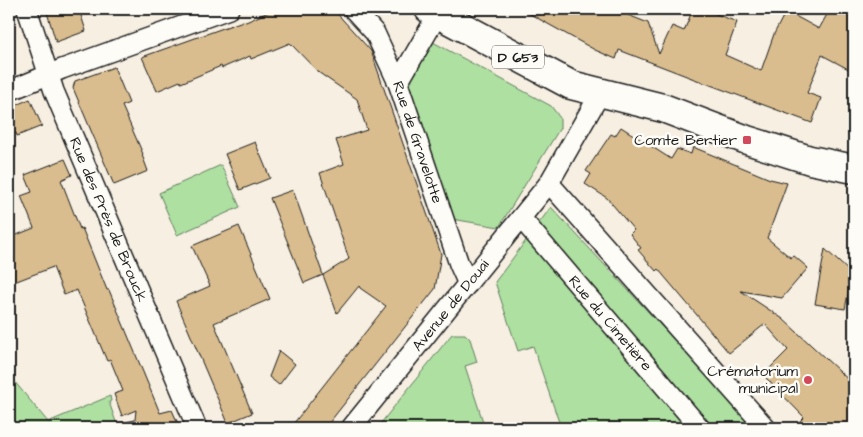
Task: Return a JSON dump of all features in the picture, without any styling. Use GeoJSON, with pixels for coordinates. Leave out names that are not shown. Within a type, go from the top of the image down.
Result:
{"type":"FeatureCollection","features":[{"type":"Feature","properties":{"kind":"main road","name":"D 653"},"geometry":{"type":"LineString","coordinates":[[433,11],[571,85],[663,108],[747,140],[810,160],[854,168]]}},
{"type":"Feature","properties":{"kind":"street","name":"Rue des Près de Brouck"},"geometry":{"type":"LineString","coordinates":[[27,9],[48,74],[197,428]]}},
{"type":"Feature","properties":{"kind":"street"},"geometry":{"type":"LineString","coordinates":[[9,91],[48,74],[229,9]]}},
{"type":"Feature","properties":{"kind":"street","name":"Rue de Gravelotte"},"geometry":{"type":"LineString","coordinates":[[353,9],[375,33],[398,83],[459,264],[468,284]]}},
{"type":"Feature","properties":{"kind":"street"},"geometry":{"type":"LineString","coordinates":[[398,83],[433,11]]}},
{"type":"Feature","properties":{"kind":"street","name":"Avenue de Douai"},"geometry":{"type":"LineString","coordinates":[[351,428],[549,183],[601,92]]}},
{"type":"Feature","properties":{"kind":"street"},"geometry":{"type":"LineString","coordinates":[[549,183],[766,428]]}},
{"type":"Feature","properties":{"kind":"street","name":"Rue du Cimetière"},"geometry":{"type":"LineString","coordinates":[[520,218],[700,428]]}},
{"type":"Feature","properties":{"kind":"green space"},"geometry":{"type":"Polygon","coordinates":[[[431,41],[551,106],[560,118],[560,128],[499,227],[452,219],[409,83],[431,41]]]}},
{"type":"Feature","properties":{"kind":"green space"},"geometry":{"type":"Polygon","coordinates":[[[221,165],[240,207],[177,235],[159,193],[221,165]]]}},
{"type":"Feature","properties":{"kind":"green space"},"geometry":{"type":"Polygon","coordinates":[[[551,207],[756,428],[561,428],[533,346],[518,351],[495,282],[551,207]]]}},
{"type":"Feature","properties":{"kind":"green space"},"geometry":{"type":"Polygon","coordinates":[[[452,334],[465,334],[470,339],[477,362],[465,366],[485,428],[377,428],[452,334]]]}},
{"type":"Feature","properties":{"kind":"green space"},"geometry":{"type":"Polygon","coordinates":[[[9,375],[48,422],[110,396],[111,401],[109,402],[117,425],[112,426],[112,428],[9,428],[9,375]]]}},
{"type":"Feature","properties":{"kind":"building"},"geometry":{"type":"Polygon","coordinates":[[[46,9],[79,9],[86,31],[56,42],[46,9]]]}},
{"type":"Feature","properties":{"kind":"building"},"geometry":{"type":"Polygon","coordinates":[[[275,9],[333,9],[371,51],[441,254],[435,289],[325,428],[290,428],[386,306],[359,286],[337,313],[323,275],[349,259],[320,173],[344,164],[336,140],[367,130],[357,99],[318,72],[290,43],[251,59],[250,56],[157,91],[142,57],[243,21],[246,22],[275,9]]]}},
{"type":"Feature","properties":{"kind":"building"},"geometry":{"type":"Polygon","coordinates":[[[521,9],[613,9],[648,23],[659,54],[672,26],[684,31],[693,9],[703,9],[737,22],[725,55],[761,71],[774,34],[786,11],[819,29],[830,9],[854,9],[854,72],[822,55],[807,93],[821,98],[812,123],[619,50],[616,59],[595,50],[521,9]]]}},
{"type":"Feature","properties":{"kind":"building"},"geometry":{"type":"Polygon","coordinates":[[[114,67],[129,103],[122,106],[143,154],[148,171],[114,185],[73,88],[75,81],[114,67]]]}},
{"type":"Feature","properties":{"kind":"building"},"geometry":{"type":"Polygon","coordinates":[[[30,99],[42,126],[17,136],[16,133],[9,136],[9,108],[30,99]]]}},
{"type":"Feature","properties":{"kind":"building"},"geometry":{"type":"Polygon","coordinates":[[[621,127],[671,159],[677,149],[691,154],[693,147],[770,179],[787,183],[767,238],[791,258],[793,255],[808,268],[782,298],[741,291],[783,319],[854,385],[854,397],[848,404],[854,410],[854,428],[793,428],[804,417],[763,375],[788,350],[765,324],[729,353],[658,269],[656,271],[638,250],[641,248],[630,234],[634,230],[607,198],[585,184],[591,174],[586,171],[611,134],[615,136],[621,127]]]}},
{"type":"Feature","properties":{"kind":"building"},"geometry":{"type":"Polygon","coordinates":[[[255,142],[270,178],[240,190],[225,154],[255,142]]]}},
{"type":"Feature","properties":{"kind":"building"},"geometry":{"type":"Polygon","coordinates":[[[65,159],[72,175],[61,180],[80,229],[82,228],[107,290],[109,290],[160,413],[172,410],[180,428],[122,428],[121,423],[135,420],[136,410],[122,416],[114,394],[123,391],[110,359],[107,361],[77,290],[64,295],[53,267],[9,284],[9,238],[34,228],[21,196],[32,192],[25,175],[65,159]]]}},
{"type":"Feature","properties":{"kind":"building"},"geometry":{"type":"Polygon","coordinates":[[[293,190],[323,275],[304,283],[270,198],[293,190]]]}},
{"type":"Feature","properties":{"kind":"building"},"geometry":{"type":"Polygon","coordinates":[[[239,226],[270,299],[214,323],[252,413],[228,423],[176,301],[210,286],[192,246],[239,226]]]}},
{"type":"Feature","properties":{"kind":"building"},"geometry":{"type":"Polygon","coordinates":[[[825,249],[852,274],[845,309],[815,304],[825,249]]]}},
{"type":"Feature","properties":{"kind":"building"},"geometry":{"type":"Polygon","coordinates":[[[279,351],[295,364],[279,385],[269,377],[279,351]]]}},
{"type":"Feature","properties":{"kind":"place","name":"Comte Bertier"},"geometry":{"type":"Point","coordinates":[747,140]}},
{"type":"Feature","properties":{"kind":"place","name":"Crématorium municipal"},"geometry":{"type":"Point","coordinates":[808,380]}}]}
